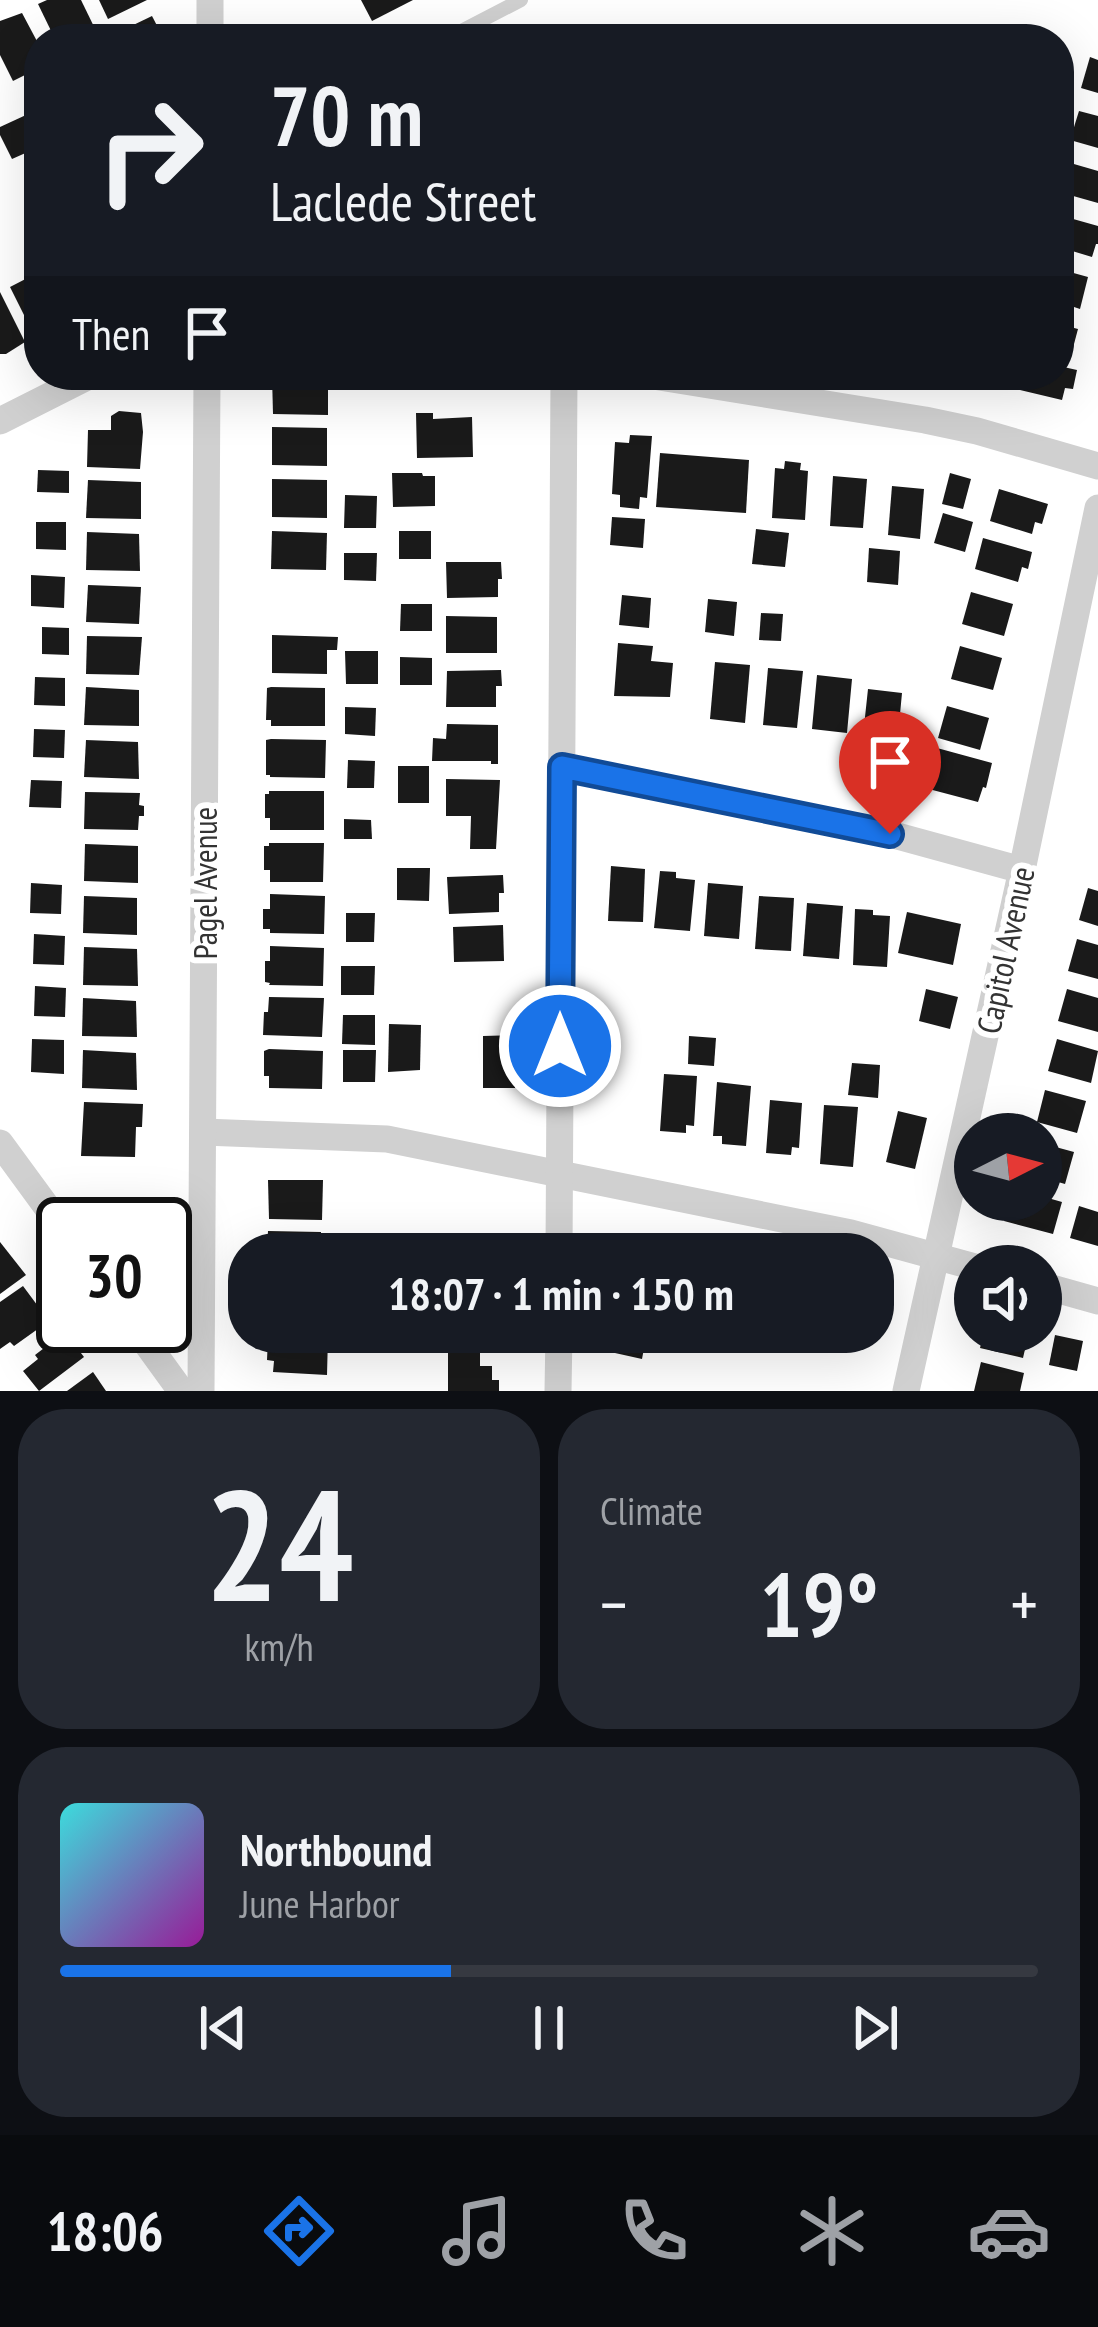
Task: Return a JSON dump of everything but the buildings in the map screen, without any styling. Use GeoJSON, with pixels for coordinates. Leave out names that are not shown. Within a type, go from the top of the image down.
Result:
{"type":"FeatureCollection","features":[{"type":"Feature","properties":{"kind":"street"},"geometry":{"type":"LineString","coordinates":[[0,422],[62,390]]}},
{"type":"Feature","properties":{"kind":"street","name":"Pagel Avenue"},"geometry":{"type":"LineString","coordinates":[[200,1391],[207,390]]}},
{"type":"Feature","properties":{"kind":"street"},"geometry":{"type":"LineString","coordinates":[[559,1233],[564,390]]}},
{"type":"Feature","properties":{"kind":"street"},"geometry":{"type":"LineString","coordinates":[[740,390],[926,420],[1098,466]]}},
{"type":"Feature","properties":{"kind":"street","name":"Capitol Avenue"},"geometry":{"type":"LineString","coordinates":[[906,1391],[1098,508]]}},
{"type":"Feature","properties":{"kind":"street"},"geometry":{"type":"LineString","coordinates":[[562,767],[890,834],[1022,869]]}},
{"type":"Feature","properties":{"kind":"street"},"geometry":{"type":"LineString","coordinates":[[203,1132],[387,1139],[851,1233],[954,1261]]}},
{"type":"Feature","properties":{"kind":"street"},"geometry":{"type":"LineString","coordinates":[[0,1143],[40,1197]]}},
{"type":"Feature","properties":{"kind":"street"},"geometry":{"type":"LineString","coordinates":[[1062,1291],[1098,1301]]}},
{"type":"Feature","properties":{"kind":"street"},"geometry":{"type":"LineString","coordinates":[[154,1353],[182,1391]]}},
{"type":"Feature","properties":{"kind":"street"},"geometry":{"type":"LineString","coordinates":[[558,1391],[559,1353]]}},
{"type":"Feature","properties":{"kind":"lane"},"geometry":{"type":"LineString","coordinates":[[475,24],[521,0]]}},
{"type":"Feature","properties":{"kind":"route"},"geometry":{"type":"LineString","coordinates":[[560,1046],[562,767],[890,834]]}}]}
